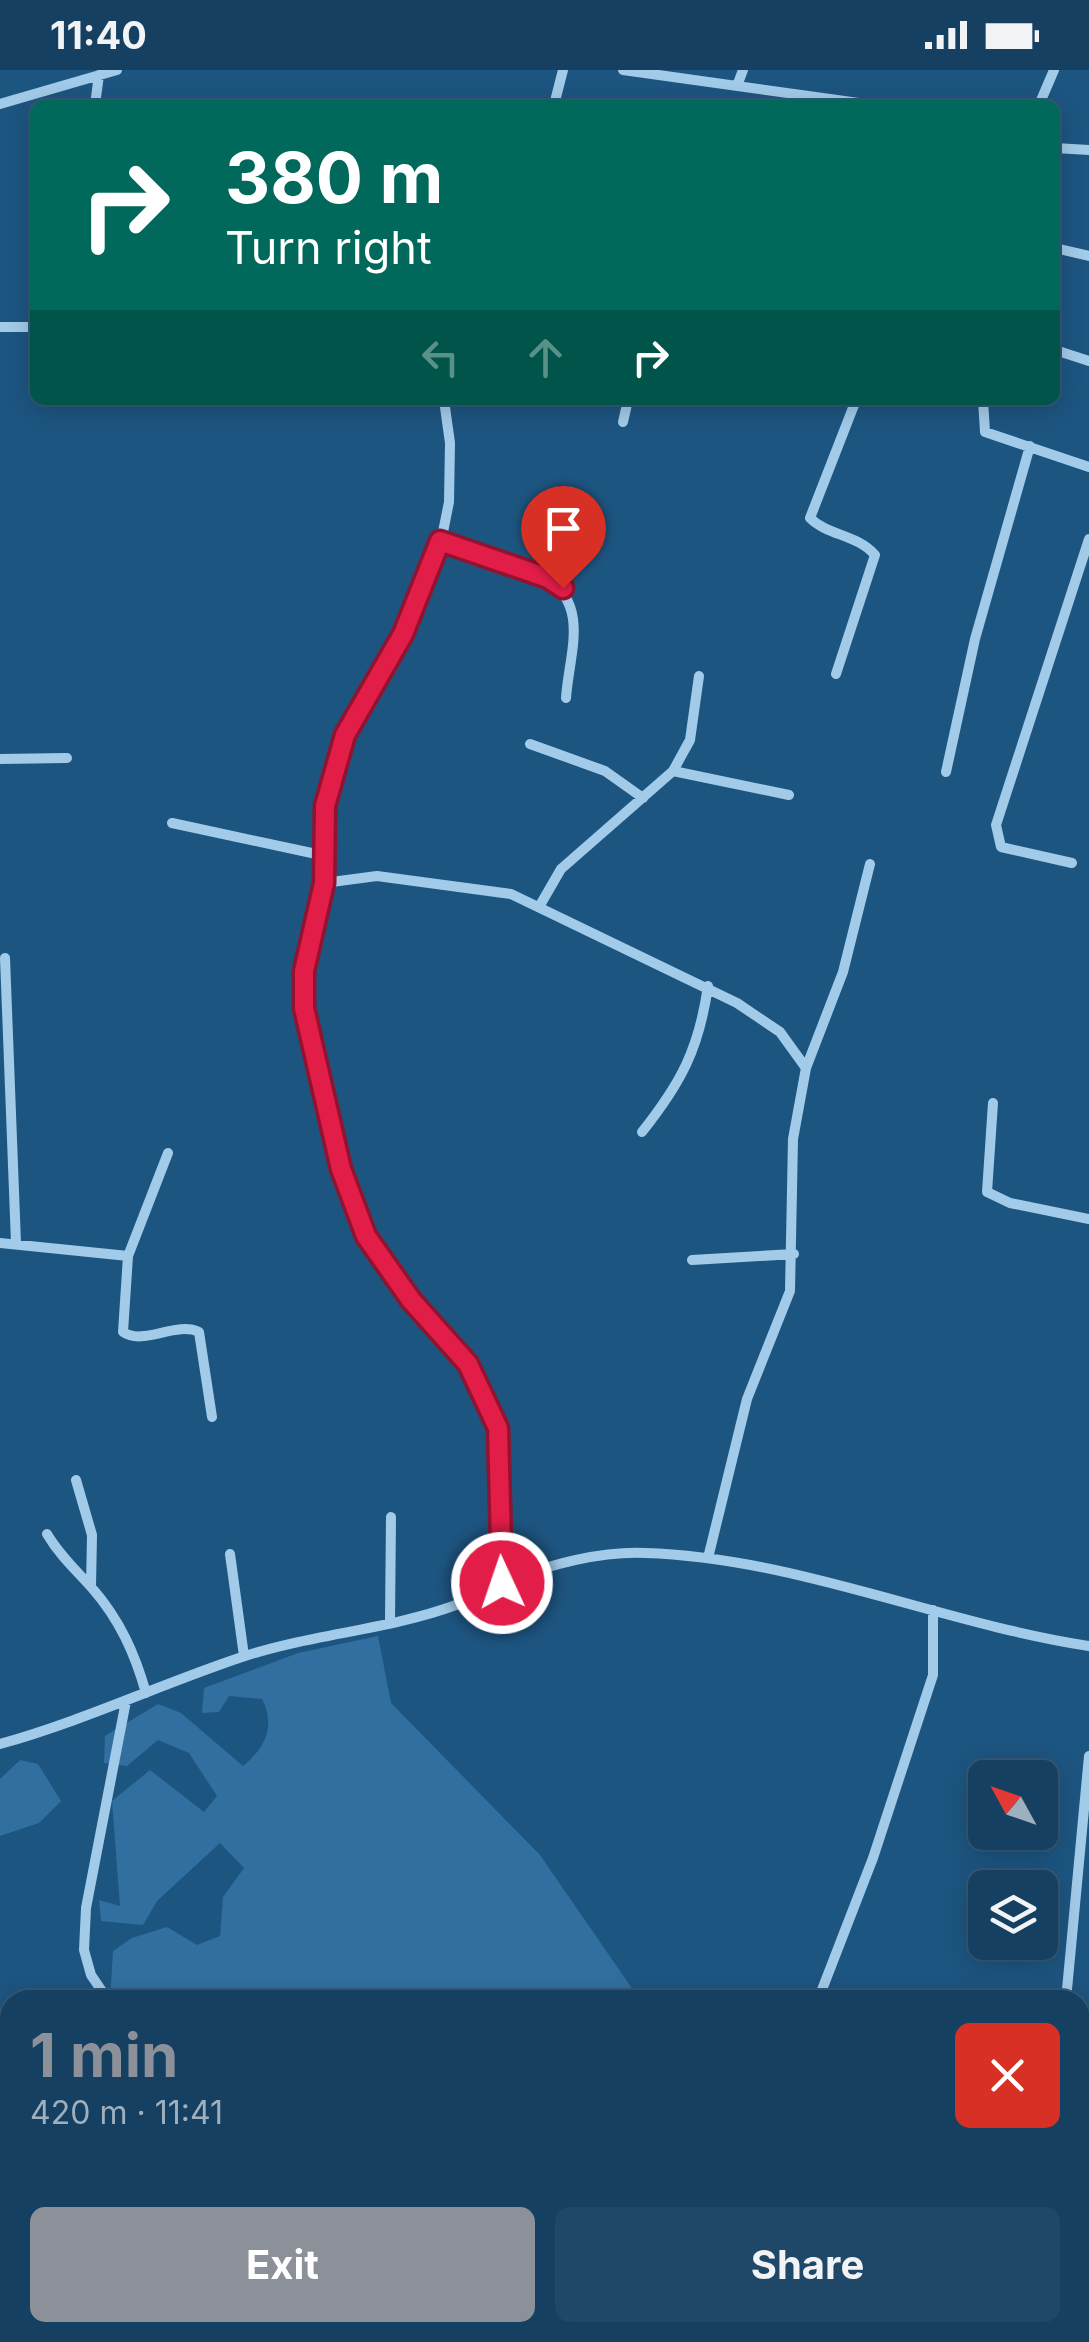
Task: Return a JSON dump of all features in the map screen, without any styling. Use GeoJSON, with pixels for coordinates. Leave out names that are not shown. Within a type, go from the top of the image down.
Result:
{"type":"FeatureCollection","features":[{"type":"Feature","properties":{"kind":"street"},"geometry":{"type":"LineString","coordinates":[[555,100],[563,70]]}},
{"type":"Feature","properties":{"kind":"street"},"geometry":{"type":"LineString","coordinates":[[622,70],[837,100]]}},
{"type":"Feature","properties":{"kind":"street"},"geometry":{"type":"LineString","coordinates":[[738,86],[742,70]]}},
{"type":"Feature","properties":{"kind":"street"},"geometry":{"type":"LineString","coordinates":[[1041,100],[1054,70]]}},
{"type":"Feature","properties":{"kind":"street"},"geometry":{"type":"LineString","coordinates":[[0,104],[109,72]]}},
{"type":"Feature","properties":{"kind":"street"},"geometry":{"type":"LineString","coordinates":[[96,100],[109,72]]}},
{"type":"Feature","properties":{"kind":"street"},"geometry":{"type":"LineString","coordinates":[[1060,148],[1089,150]]}},
{"type":"Feature","properties":{"kind":"street"},"geometry":{"type":"LineString","coordinates":[[1060,249],[1089,256]]}},
{"type":"Feature","properties":{"kind":"street"},"geometry":{"type":"LineString","coordinates":[[0,326],[30,328]]}},
{"type":"Feature","properties":{"kind":"street"},"geometry":{"type":"LineString","coordinates":[[1060,351],[1089,360]]}},
{"type":"Feature","properties":{"kind":"street"},"geometry":{"type":"LineString","coordinates":[[444,405],[449,502],[440,541],[403,634],[345,735],[325,806],[321,854],[324,883],[304,971],[304,1008],[341,1169],[366,1236],[411,1300],[468,1364],[486,1394],[498,1428],[502,1462],[502,1583]]}},
{"type":"Feature","properties":{"kind":"street"},"geometry":{"type":"LineString","coordinates":[[623,422],[627,405]]}},
{"type":"Feature","properties":{"kind":"street"},"geometry":{"type":"LineString","coordinates":[[836,674],[875,555],[864,543],[817,525],[810,518],[854,405]]}},
{"type":"Feature","properties":{"kind":"street"},"geometry":{"type":"LineString","coordinates":[[983,405],[985,432],[1089,467]]}},
{"type":"Feature","properties":{"kind":"street"},"geometry":{"type":"LineString","coordinates":[[946,772],[975,639],[1030,446]]}},
{"type":"Feature","properties":{"kind":"street"},"geometry":{"type":"LineString","coordinates":[[1072,863],[1002,847],[996,825],[1089,539]]}},
{"type":"Feature","properties":{"kind":"street"},"geometry":{"type":"LineString","coordinates":[[440,541],[548,578],[563,588],[576,626],[566,698]]}},
{"type":"Feature","properties":{"kind":"street"},"geometry":{"type":"LineString","coordinates":[[539,907],[562,869],[674,771],[690,740],[699,676]]}},
{"type":"Feature","properties":{"kind":"street"},"geometry":{"type":"LineString","coordinates":[[530,744],[605,771],[643,798]]}},
{"type":"Feature","properties":{"kind":"street"},"geometry":{"type":"LineString","coordinates":[[0,760],[67,758]]}},
{"type":"Feature","properties":{"kind":"street"},"geometry":{"type":"LineString","coordinates":[[674,771],[789,795]]}},
{"type":"Feature","properties":{"kind":"street"},"geometry":{"type":"LineString","coordinates":[[172,823],[321,854]]}},
{"type":"Feature","properties":{"kind":"street"},"geometry":{"type":"LineString","coordinates":[[708,1558],[747,1400],[790,1291],[794,1254],[792,1139],[806,1068],[843,972],[870,864]]}},
{"type":"Feature","properties":{"kind":"street"},"geometry":{"type":"LineString","coordinates":[[324,883],[377,876],[413,878],[511,894],[708,986],[780,1032],[806,1068]]}},
{"type":"Feature","properties":{"kind":"street"},"geometry":{"type":"LineString","coordinates":[[5,958],[16,1243]]}},
{"type":"Feature","properties":{"kind":"street"},"geometry":{"type":"LineString","coordinates":[[642,1132],[686,1072],[703,1020],[708,986]]}},
{"type":"Feature","properties":{"kind":"street"},"geometry":{"type":"LineString","coordinates":[[993,1104],[987,1192],[1010,1203],[1089,1218]]}},
{"type":"Feature","properties":{"kind":"street"},"geometry":{"type":"LineString","coordinates":[[168,1153],[128,1256],[123,1332],[134,1337],[189,1328],[199,1332],[212,1417]]}},
{"type":"Feature","properties":{"kind":"street"},"geometry":{"type":"LineString","coordinates":[[0,1243],[128,1256]]}},
{"type":"Feature","properties":{"kind":"street"},"geometry":{"type":"LineString","coordinates":[[692,1260],[794,1254]]}},
{"type":"Feature","properties":{"kind":"street"},"geometry":{"type":"LineString","coordinates":[[76,1480],[92,1535],[91,1586]]}},
{"type":"Feature","properties":{"kind":"street"},"geometry":{"type":"LineString","coordinates":[[390,1620],[392,1518]]}},
{"type":"Feature","properties":{"kind":"street"},"geometry":{"type":"LineString","coordinates":[[47,1534],[122,1628],[146,1694]]}},
{"type":"Feature","properties":{"kind":"street"},"geometry":{"type":"LineString","coordinates":[[0,1744],[60,1728],[244,1656],[456,1605],[502,1583],[567,1563],[641,1552],[708,1558],[828,1580],[1022,1636],[1089,1646]]}},
{"type":"Feature","properties":{"kind":"street"},"geometry":{"type":"LineString","coordinates":[[230,1554],[244,1656]]}},
{"type":"Feature","properties":{"kind":"street"},"geometry":{"type":"LineString","coordinates":[[822,1990],[873,1858],[933,1675],[933,1610]]}},
{"type":"Feature","properties":{"kind":"street"},"geometry":{"type":"LineString","coordinates":[[101,1990],[91,1975],[84,1950],[86,1908],[126,1701]]}},
{"type":"Feature","properties":{"kind":"street"},"geometry":{"type":"LineString","coordinates":[[1067,1990],[1089,1756]]}},
{"type":"Feature","properties":{"kind":"shaded area"},"geometry":{"type":"Polygon","coordinates":[[[378,1636],[391,1703],[540,1855],[633,1990],[111,1990],[113,1951],[132,1938],[167,1927],[197,1945],[220,1936],[223,1897],[244,1868],[220,1843],[157,1901],[143,1925],[101,1921],[99,1900],[120,1906],[112,1801],[150,1770],[204,1812],[217,1796],[189,1753],[158,1740],[127,1766],[104,1763],[105,1736],[158,1704],[181,1713],[243,1766],[266,1736],[268,1718],[262,1699],[229,1696],[219,1712],[202,1713],[204,1688],[298,1653],[378,1636]]]}},
{"type":"Feature","properties":{"kind":"shaded area"},"geometry":{"type":"Polygon","coordinates":[[[20,1760],[38,1764],[61,1801],[39,1823],[0,1836],[0,1779],[20,1760]]]}},
{"type":"Feature","properties":{"kind":"route"},"geometry":{"type":"LineString","coordinates":[[502,1583],[502,1462],[498,1428],[486,1394],[468,1364],[411,1300],[366,1236],[341,1169],[312,1052],[304,1008],[304,971],[324,883],[325,806],[345,735],[416,609],[440,541],[548,578],[563,588]]}}]}
